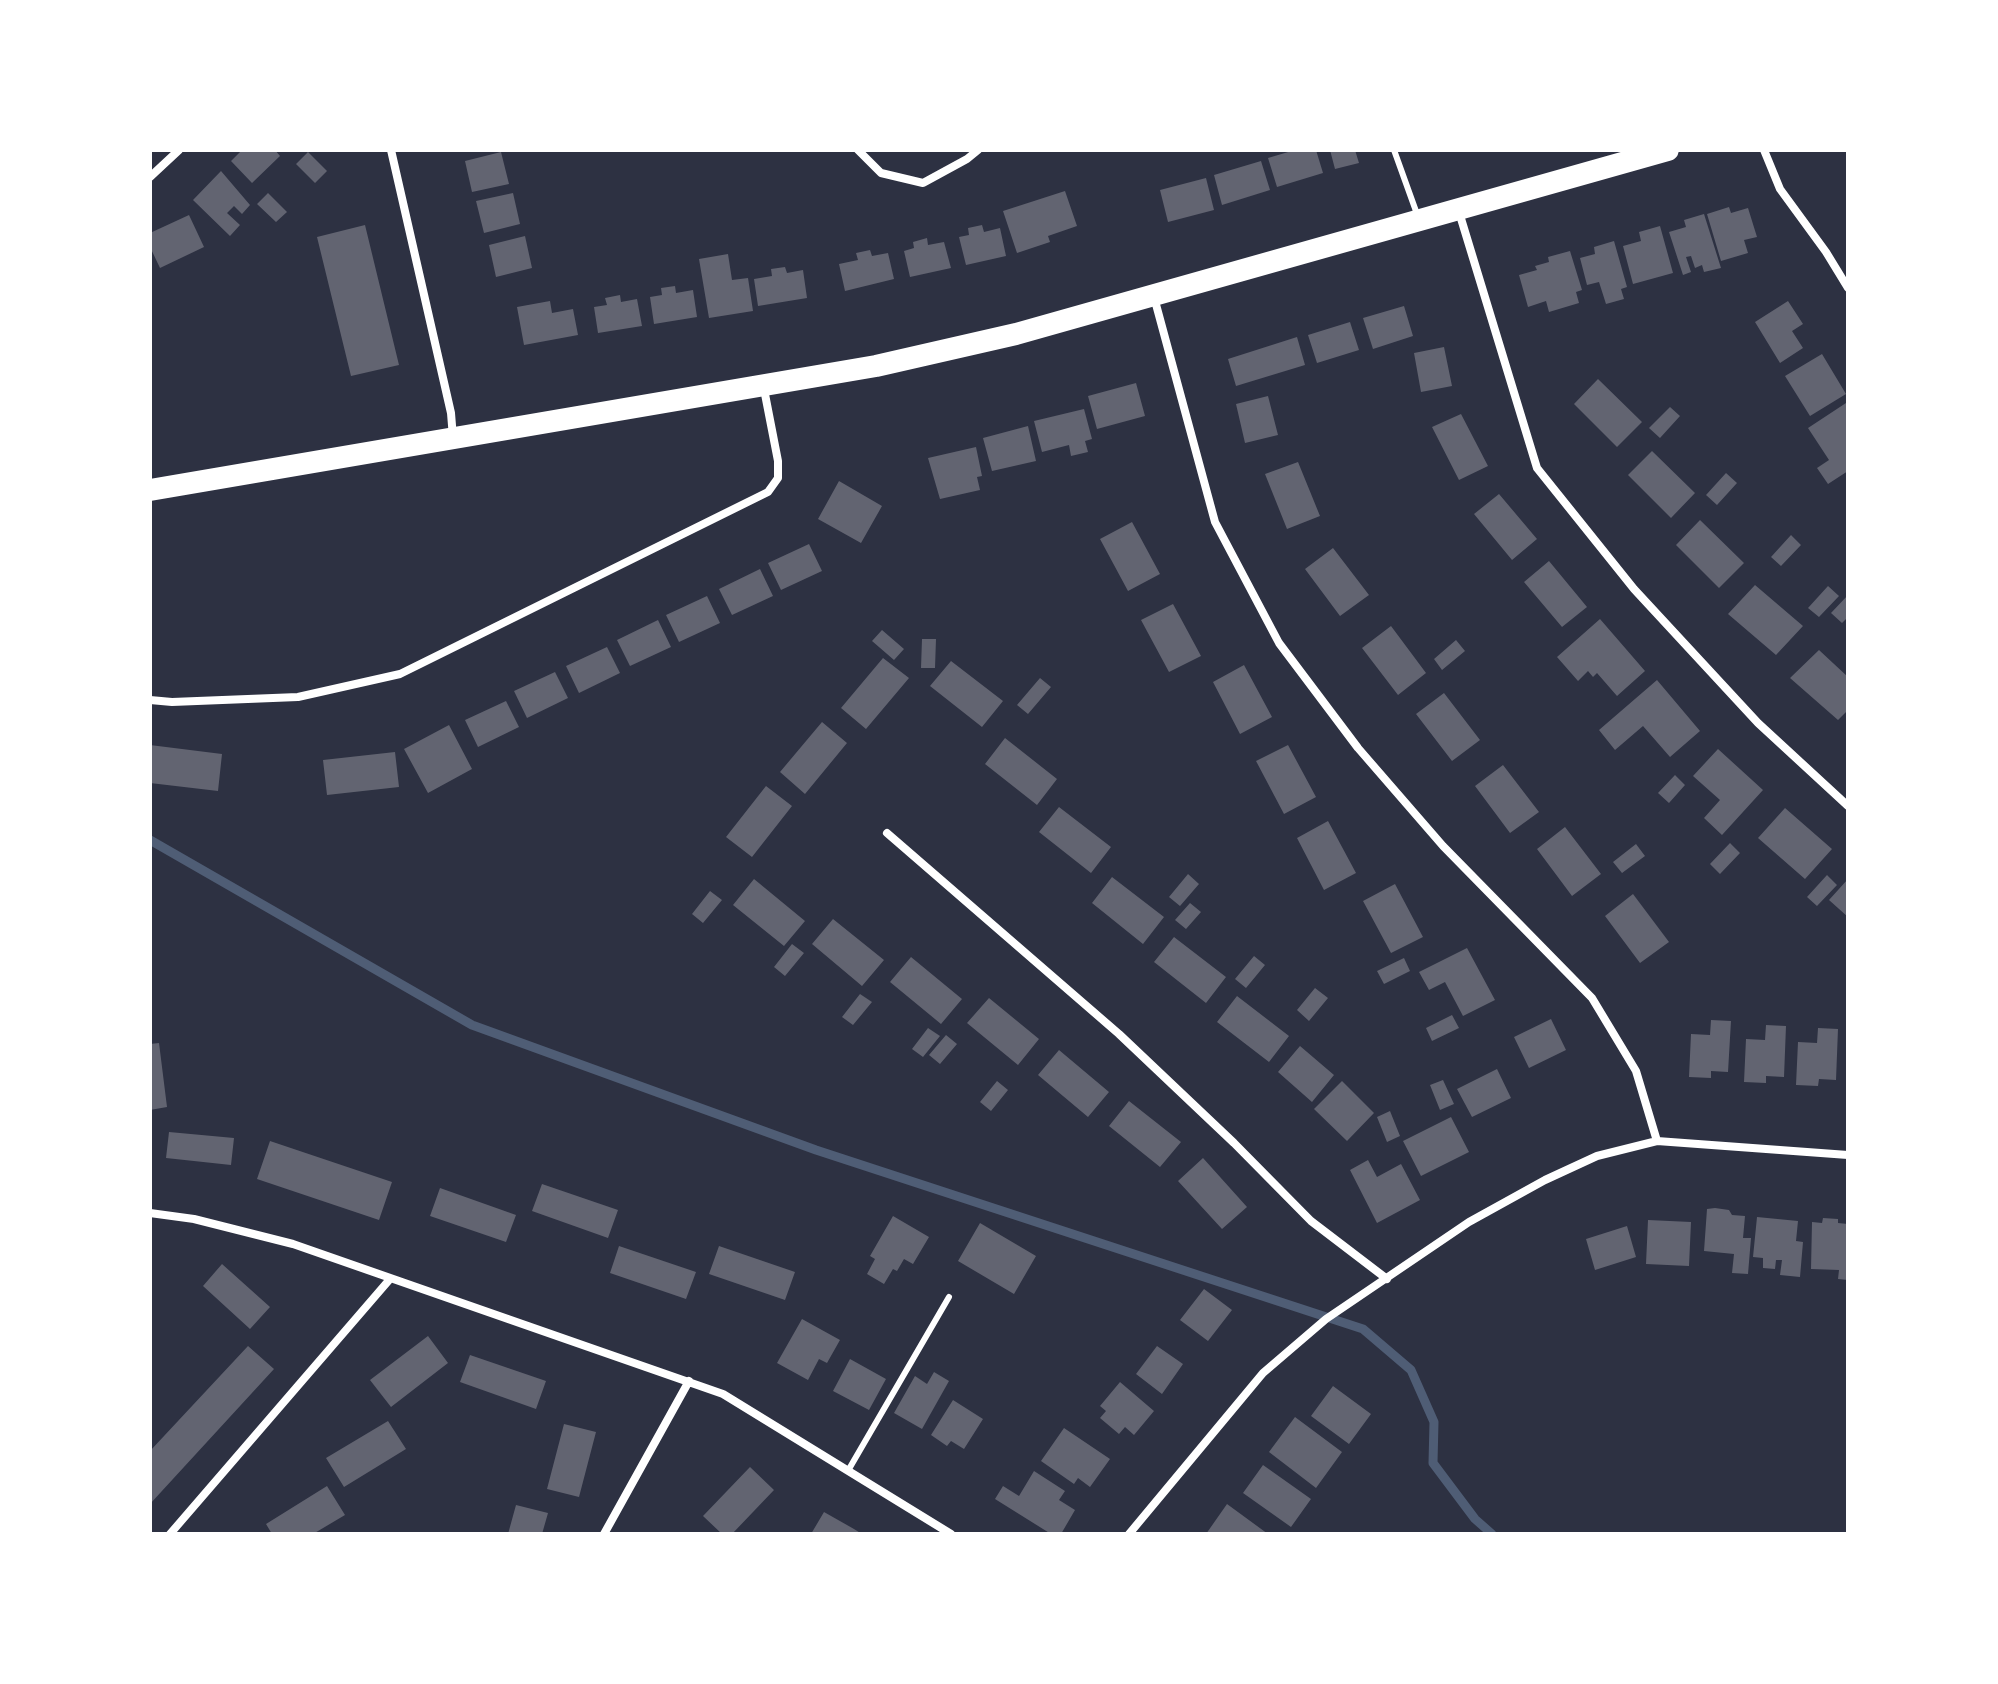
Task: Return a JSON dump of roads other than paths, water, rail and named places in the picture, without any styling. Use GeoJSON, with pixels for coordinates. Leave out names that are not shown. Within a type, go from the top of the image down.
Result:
{"type":"FeatureCollection","features":[{"type":"Feature","properties":{"kind":"highway"},"geometry":{"type":"LineString","coordinates":[[150,490],[876,366],[1016,334],[1154,297],[1668,150]]}},
{"type":"Feature","properties":{"kind":"street"},"geometry":{"type":"LineString","coordinates":[[150,177],[179,150]]}},
{"type":"Feature","properties":{"kind":"street"},"geometry":{"type":"LineString","coordinates":[[391,150],[451,413],[453,439]]}},
{"type":"Feature","properties":{"kind":"street"},"geometry":{"type":"LineString","coordinates":[[858,150],[881,173],[923,183],[978,150]]}},
{"type":"Feature","properties":{"kind":"street"},"geometry":{"type":"LineString","coordinates":[[1764,150],[1780,189],[1848,288]]}},
{"type":"Feature","properties":{"kind":"street"},"geometry":{"type":"LineString","coordinates":[[1459,211],[1537,468],[1634,589],[1758,723],[1848,806]]}},
{"type":"Feature","properties":{"kind":"street"},"geometry":{"type":"LineString","coordinates":[[1154,297],[1215,522],[1279,643],[1358,748],[1443,846],[1592,998],[1636,1071],[1657,1141]]}},
{"type":"Feature","properties":{"kind":"street"},"geometry":{"type":"LineString","coordinates":[[150,700],[172,702],[298,697],[400,674],[768,492],[778,478],[778,461],[763,385]]}},
{"type":"Feature","properties":{"kind":"street"},"geometry":{"type":"LineString","coordinates":[[887,833],[1119,1034],[1311,1221],[1387,1279]]}},
{"type":"Feature","properties":{"kind":"street"},"geometry":{"type":"LineString","coordinates":[[1129,1534],[1263,1373],[1326,1319],[1469,1222],[1545,1180],[1597,1156],[1657,1141],[1848,1155]]}},
{"type":"Feature","properties":{"kind":"street"},"geometry":{"type":"LineString","coordinates":[[150,1213],[194,1219],[293,1244],[723,1394],[951,1534]]}},
{"type":"Feature","properties":{"kind":"street"},"geometry":{"type":"LineString","coordinates":[[170,1534],[390,1279]]}},
{"type":"Feature","properties":{"kind":"street"},"geometry":{"type":"LineString","coordinates":[[604,1534],[689,1381]]}},
{"type":"Feature","properties":{"kind":"lane"},"geometry":{"type":"LineString","coordinates":[[1394,150],[1420,221]]}},
{"type":"Feature","properties":{"kind":"lane"},"geometry":{"type":"LineString","coordinates":[[849,1469],[949,1297]]}},
{"type":"Feature","properties":{"kind":"waterway"},"geometry":{"type":"LineString","coordinates":[[150,840],[472,1025],[816,1150],[1363,1329],[1411,1370],[1434,1422],[1433,1463],[1475,1519],[1492,1534]]}}]}
